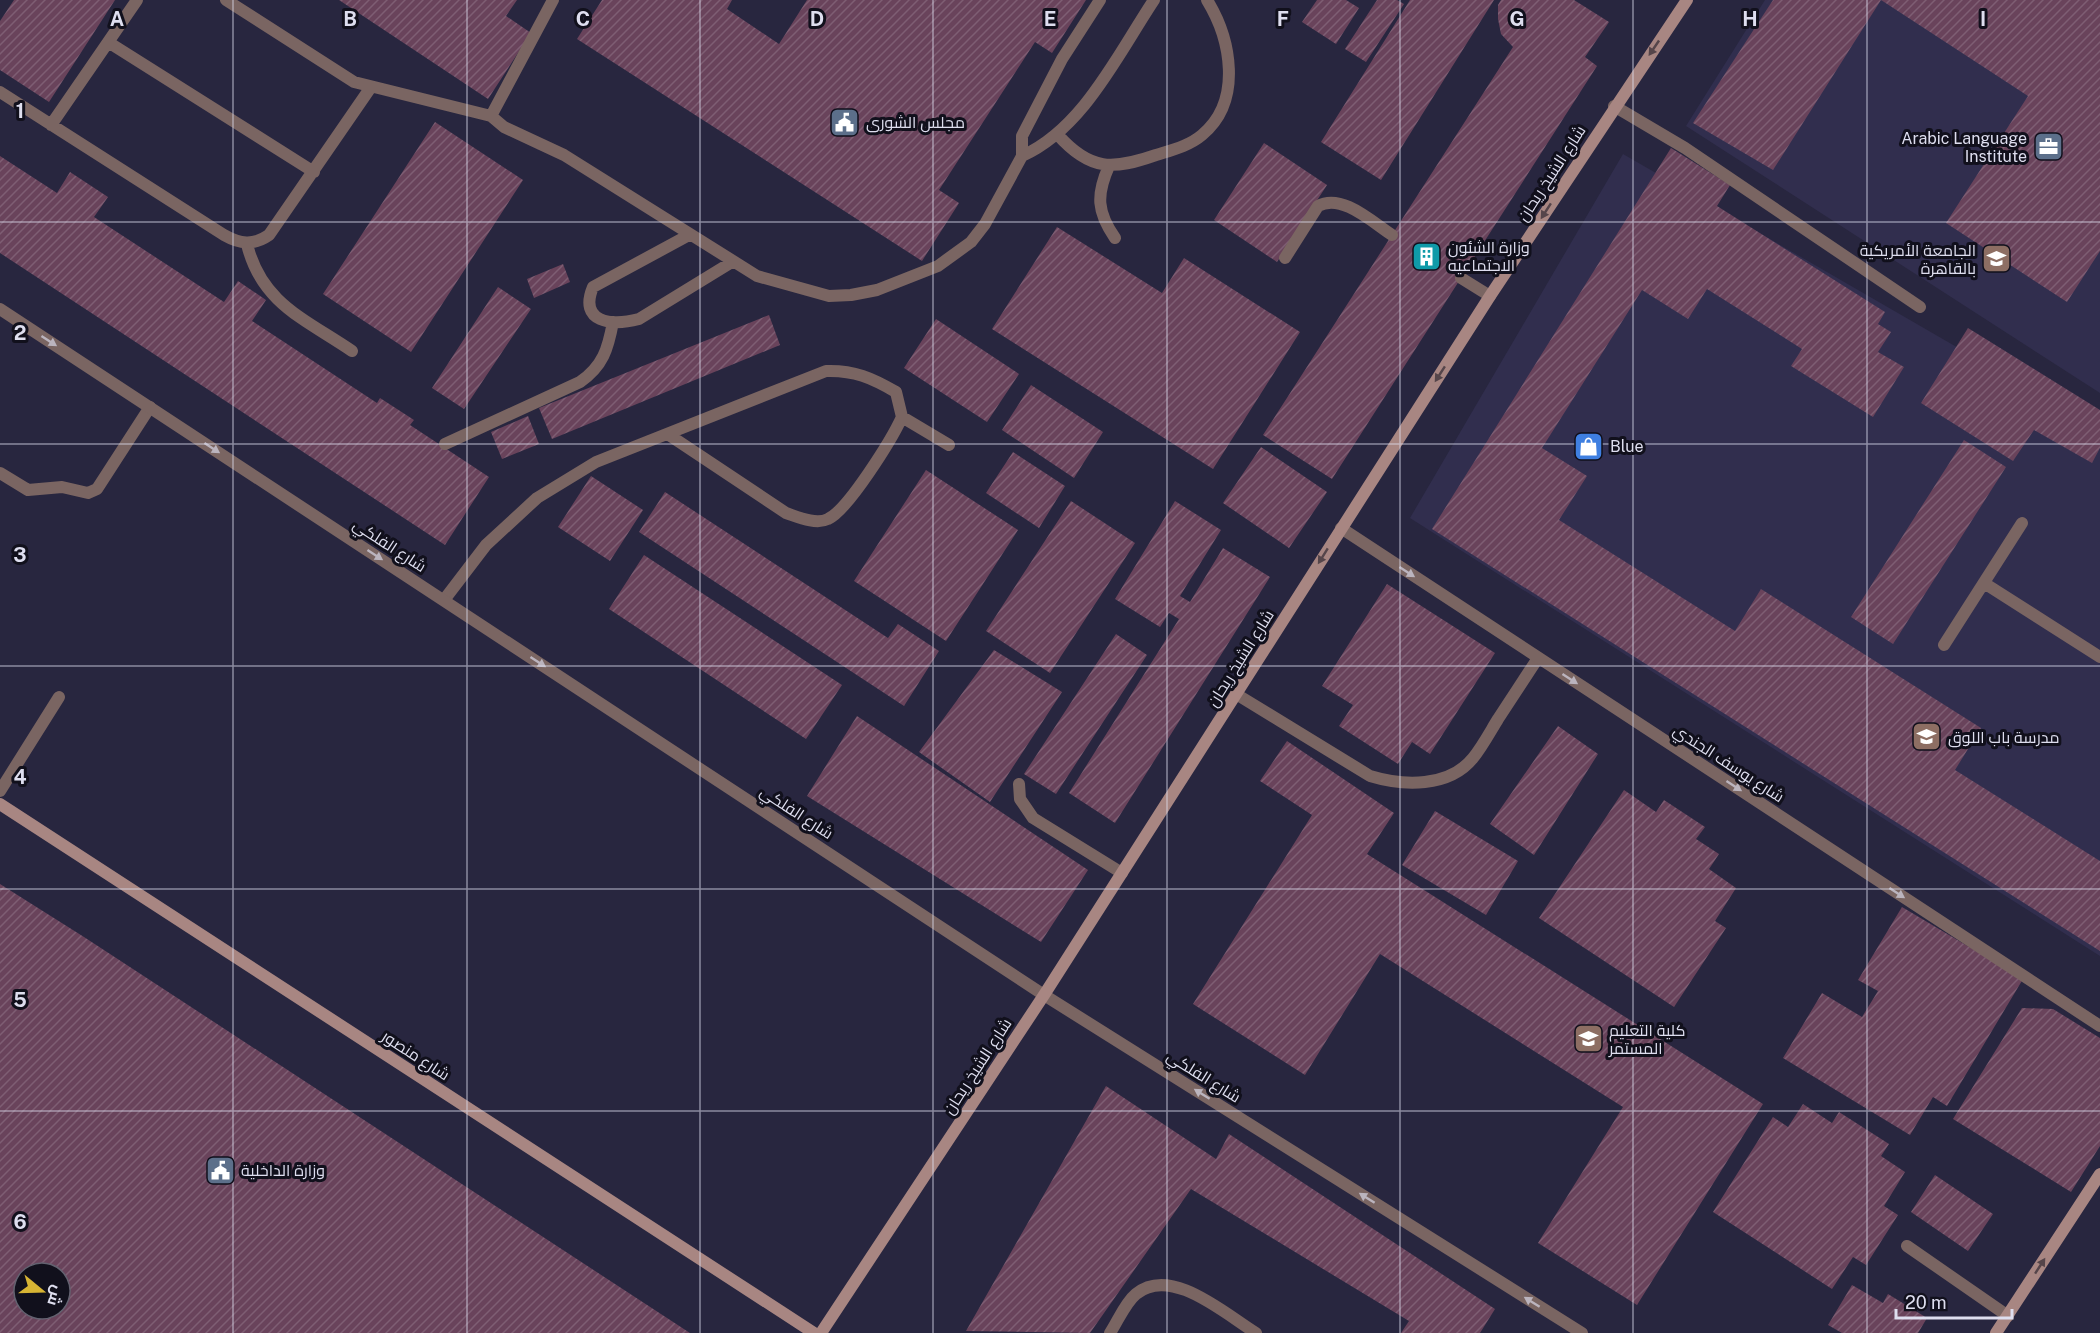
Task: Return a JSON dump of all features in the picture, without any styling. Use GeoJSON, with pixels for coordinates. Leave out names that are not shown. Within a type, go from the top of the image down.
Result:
{"type":"FeatureCollection","features":[{"type":"Feature","properties":{"kind":"main road","name":"شارع الشيخ ريحان"},"geometry":{"type":"LineString","coordinates":[[821,1333],[1044,995],[1490,296],[1614,106],[1687,0]]}},
{"type":"Feature","properties":{"kind":"main road","name":"شارع منصور"},"geometry":{"type":"LineString","coordinates":[[0,804],[814,1333]]}},
{"type":"Feature","properties":{"kind":"main road"},"geometry":{"type":"LineString","coordinates":[[1996,1333],[2100,1174]]}},
{"type":"Feature","properties":{"kind":"street"},"geometry":{"type":"LineString","coordinates":[[51,125],[137,0]]}},
{"type":"Feature","properties":{"kind":"street"},"geometry":{"type":"LineString","coordinates":[[226,0],[340,75],[371,87],[491,116],[504,127],[564,155],[732,262],[777,284],[829,297],[878,290],[938,266],[971,242],[985,224],[1022,156],[1022,136],[1062,59],[1100,0]]}},
{"type":"Feature","properties":{"kind":"street"},"geometry":{"type":"LineString","coordinates":[[491,116],[553,0]]}},
{"type":"Feature","properties":{"kind":"street"},"geometry":{"type":"LineString","coordinates":[[1022,156],[1040,148],[1058,135],[1080,111],[1154,0]]}},
{"type":"Feature","properties":{"kind":"street"},"geometry":{"type":"LineString","coordinates":[[1058,135],[1071,150],[1088,160],[1109,166],[1129,165],[1186,145],[1203,134],[1215,119],[1225,97],[1231,71],[1228,47],[1217,6],[1207,0]]}},
{"type":"Feature","properties":{"kind":"street"},"geometry":{"type":"LineString","coordinates":[[108,42],[314,172]]}},
{"type":"Feature","properties":{"kind":"street"},"geometry":{"type":"LineString","coordinates":[[0,92],[224,235],[247,244],[259,242],[269,236],[371,87]]}},
{"type":"Feature","properties":{"kind":"street"},"geometry":{"type":"LineString","coordinates":[[1614,106],[1685,148],[1920,307]]}},
{"type":"Feature","properties":{"kind":"street"},"geometry":{"type":"LineString","coordinates":[[1109,166],[1101,184],[1100,203],[1105,222],[1115,238]]}},
{"type":"Feature","properties":{"kind":"street"},"geometry":{"type":"LineString","coordinates":[[1285,258],[1318,206],[1326,201],[1345,205],[1392,235]]}},
{"type":"Feature","properties":{"kind":"street"},"geometry":{"type":"LineString","coordinates":[[689,235],[593,287],[588,298],[590,308],[597,317],[622,323],[639,319],[732,262]]}},
{"type":"Feature","properties":{"kind":"street"},"geometry":{"type":"LineString","coordinates":[[247,244],[252,265],[261,283],[275,299],[352,351]]}},
{"type":"Feature","properties":{"kind":"street"},"geometry":{"type":"LineString","coordinates":[[1461,278],[1490,296]]}},
{"type":"Feature","properties":{"kind":"street","name":"شارع الفلكي"},"geometry":{"type":"LineString","coordinates":[[0,309],[1044,995],[1582,1333]]}},
{"type":"Feature","properties":{"kind":"street"},"geometry":{"type":"LineString","coordinates":[[445,444],[580,382],[592,374],[608,351],[613,322]]}},
{"type":"Feature","properties":{"kind":"street"},"geometry":{"type":"LineString","coordinates":[[444,600],[486,545],[537,498],[596,462],[826,371],[855,373],[872,378],[896,392],[902,417],[891,440],[840,509],[826,520],[808,520],[786,513],[669,435]]}},
{"type":"Feature","properties":{"kind":"street"},"geometry":{"type":"LineString","coordinates":[[0,473],[28,490],[62,487],[88,493],[97,489],[150,407]]}},
{"type":"Feature","properties":{"kind":"street"},"geometry":{"type":"LineString","coordinates":[[902,417],[949,445]]}},
{"type":"Feature","properties":{"kind":"street"},"geometry":{"type":"LineString","coordinates":[[1944,645],[2022,523]]}},
{"type":"Feature","properties":{"kind":"street","name":"شارع يوسف الجندي"},"geometry":{"type":"LineString","coordinates":[[1341,528],[2100,1026]]}},
{"type":"Feature","properties":{"kind":"street"},"geometry":{"type":"LineString","coordinates":[[1984,583],[2100,657]]}},
{"type":"Feature","properties":{"kind":"street"},"geometry":{"type":"LineString","coordinates":[[1236,694],[1370,776],[1391,782],[1413,784],[1434,780],[1454,772],[1472,760],[1538,658]]}},
{"type":"Feature","properties":{"kind":"street"},"geometry":{"type":"LineString","coordinates":[[0,790],[59,697]]}},
{"type":"Feature","properties":{"kind":"street"},"geometry":{"type":"LineString","coordinates":[[1019,784],[1020,799],[1033,818],[1122,873]]}},
{"type":"Feature","properties":{"kind":"street"},"geometry":{"type":"LineString","coordinates":[[1907,1246],[2008,1316]]}},
{"type":"Feature","properties":{"kind":"street"},"geometry":{"type":"LineString","coordinates":[[1110,1333],[1135,1295],[1160,1284],[1188,1290],[1256,1333]]}},
{"type":"Feature","properties":{"kind":"shaded area","name":"الجامعة الأمريكية بالقاهرة"},"geometry":{"type":"Polygon","coordinates":[[[1765,0],[2100,0],[2100,393],[1686,126],[1765,0]]]}},
{"type":"Feature","properties":{"kind":"shaded area","name":"مدرسة باب اللوق"},"geometry":{"type":"Polygon","coordinates":[[[1623,154],[2100,430],[2100,956],[1410,518],[1623,154]]]}},
{"type":"Feature","properties":{"kind":"building"},"geometry":{"type":"Polygon","coordinates":[[[14,0],[115,0],[49,102],[0,70],[0,21],[14,0]]]}},
{"type":"Feature","properties":{"kind":"building"},"geometry":{"type":"Polygon","coordinates":[[[339,0],[517,0],[506,16],[531,33],[488,99],[339,0]]]}},
{"type":"Feature","properties":{"kind":"building","name":"مجلس الشورى"},"geometry":{"type":"Polygon","coordinates":[[[602,0],[732,0],[727,9],[779,44],[807,0],[1086,0],[1052,53],[1035,42],[939,190],[959,203],[922,261],[577,39],[602,0]]]}},
{"type":"Feature","properties":{"kind":"building"},"geometry":{"type":"Polygon","coordinates":[[[1317,0],[1346,0],[1359,8],[1336,44],[1302,22],[1317,0]]]}},
{"type":"Feature","properties":{"kind":"building"},"geometry":{"type":"Polygon","coordinates":[[[1377,0],[1397,0],[1404,4],[1366,62],[1345,49],[1377,0]]]}},
{"type":"Feature","properties":{"kind":"building"},"geometry":{"type":"Polygon","coordinates":[[[1410,0],[1494,0],[1381,180],[1321,142],[1410,0]]]}},
{"type":"Feature","properties":{"kind":"building","name":"وزارة الشئون الاجتماعيه"},"geometry":{"type":"Polygon","coordinates":[[[1501,0],[1574,0],[1609,22],[1585,57],[1597,66],[1332,479],[1263,435],[1513,47],[1501,34],[1498,5],[1501,0]]]}},
{"type":"Feature","properties":{"kind":"building"},"geometry":{"type":"Polygon","coordinates":[[[1773,0],[1881,0],[1773,170],[1693,123],[1773,0]]]}},
{"type":"Feature","properties":{"kind":"building","name":"Arabic Language Institute"},"geometry":{"type":"Polygon","coordinates":[[[1881,0],[2100,0],[2100,251],[2067,302],[1946,223],[2028,96],[1881,0]]]}},
{"type":"Feature","properties":{"kind":"building"},"geometry":{"type":"Polygon","coordinates":[[[435,122],[523,180],[411,352],[323,294],[435,122]]]}},
{"type":"Feature","properties":{"kind":"building"},"geometry":{"type":"Polygon","coordinates":[[[1264,143],[1327,185],[1277,262],[1214,220],[1264,143]]]}},
{"type":"Feature","properties":{"kind":"building"},"geometry":{"type":"Polygon","coordinates":[[[1671,148],[1730,185],[1717,206],[1885,312],[1878,324],[1891,332],[1878,352],[1904,367],[1873,417],[1791,366],[1802,349],[1707,289],[1688,319],[1642,290],[1542,448],[1587,476],[1559,520],[1735,631],[1761,589],[1981,728],[1955,770],[2100,861],[2100,951],[1432,529],[1671,148]]]}},
{"type":"Feature","properties":{"kind":"building"},"geometry":{"type":"Polygon","coordinates":[[[0,156],[57,193],[70,172],[108,197],[94,217],[224,302],[238,281],[266,300],[252,321],[377,403],[380,398],[414,420],[410,425],[489,477],[445,545],[0,253],[0,156]]]}},
{"type":"Feature","properties":{"kind":"building"},"geometry":{"type":"Polygon","coordinates":[[[1057,227],[1162,293],[1184,258],[1300,332],[1213,469],[992,329],[1057,227]]]}},
{"type":"Feature","properties":{"kind":"building"},"geometry":{"type":"Polygon","coordinates":[[[563,264],[570,282],[534,298],[527,279],[563,264]]]}},
{"type":"Feature","properties":{"kind":"building"},"geometry":{"type":"Polygon","coordinates":[[[498,287],[531,309],[464,409],[432,388],[498,287]]]}},
{"type":"Feature","properties":{"kind":"building"},"geometry":{"type":"Polygon","coordinates":[[[769,315],[780,345],[552,439],[539,408],[769,315]]]}},
{"type":"Feature","properties":{"kind":"building"},"geometry":{"type":"Polygon","coordinates":[[[936,319],[1019,374],[987,422],[904,368],[936,319]]]}},
{"type":"Feature","properties":{"kind":"building"},"geometry":{"type":"Polygon","coordinates":[[[1968,328],[2100,410],[2100,448],[2092,463],[2034,430],[2013,461],[1921,403],[1968,328]]]}},
{"type":"Feature","properties":{"kind":"building"},"geometry":{"type":"Polygon","coordinates":[[[1031,385],[1103,432],[1074,478],[1002,430],[1031,385]]]}},
{"type":"Feature","properties":{"kind":"building"},"geometry":{"type":"Polygon","coordinates":[[[528,416],[539,444],[502,459],[491,432],[528,416]]]}},
{"type":"Feature","properties":{"kind":"building"},"geometry":{"type":"Polygon","coordinates":[[[1964,440],[2006,467],[1893,644],[1851,617],[1964,440]]]}},
{"type":"Feature","properties":{"kind":"building"},"geometry":{"type":"Polygon","coordinates":[[[1261,447],[1327,492],[1289,548],[1223,503],[1261,447]]]}},
{"type":"Feature","properties":{"kind":"building"},"geometry":{"type":"Polygon","coordinates":[[[1013,452],[1065,486],[1039,528],[986,493],[1013,452]]]}},
{"type":"Feature","properties":{"kind":"building"},"geometry":{"type":"Polygon","coordinates":[[[926,470],[1018,530],[946,641],[854,581],[926,470]]]}},
{"type":"Feature","properties":{"kind":"building"},"geometry":{"type":"Polygon","coordinates":[[[591,476],[643,510],[610,561],[558,527],[591,476]]]}},
{"type":"Feature","properties":{"kind":"building"},"geometry":{"type":"Polygon","coordinates":[[[665,492],[888,638],[898,624],[939,651],[904,706],[639,532],[665,492]]]}},
{"type":"Feature","properties":{"kind":"building"},"geometry":{"type":"Polygon","coordinates":[[[1071,501],[1135,543],[1050,673],[986,631],[1071,501]]]}},
{"type":"Feature","properties":{"kind":"building"},"geometry":{"type":"Polygon","coordinates":[[[1175,501],[1221,530],[1180,596],[1190,602],[1223,548],[1270,577],[1115,823],[1069,793],[1179,619],[1169,613],[1160,627],[1115,599],[1175,501]]]}},
{"type":"Feature","properties":{"kind":"building"},"geometry":{"type":"Polygon","coordinates":[[[644,555],[842,685],[806,739],[609,609],[644,555]]]}},
{"type":"Feature","properties":{"kind":"building"},"geometry":{"type":"Polygon","coordinates":[[[1387,584],[1495,653],[1430,754],[1412,742],[1398,764],[1339,726],[1353,705],[1322,686],[1387,584]]]}},
{"type":"Feature","properties":{"kind":"building"},"geometry":{"type":"Polygon","coordinates":[[[1116,634],[1147,655],[1056,794],[1024,774],[1116,634]]]}},
{"type":"Feature","properties":{"kind":"building"},"geometry":{"type":"Polygon","coordinates":[[[994,650],[1062,692],[990,802],[919,752],[994,650]]]}},
{"type":"Feature","properties":{"kind":"building"},"geometry":{"type":"Polygon","coordinates":[[[857,716],[1088,870],[1041,942],[807,796],[857,716]]]}},
{"type":"Feature","properties":{"kind":"building"},"geometry":{"type":"Polygon","coordinates":[[[1558,726],[1598,754],[1534,855],[1490,824],[1558,726]]]}},
{"type":"Feature","properties":{"kind":"building","name":"كلية التعليم المستمر"},"geometry":{"type":"Polygon","coordinates":[[[1287,741],[1394,813],[1367,854],[1763,1104],[1637,1305],[1538,1243],[1623,1107],[1380,954],[1305,1075],[1193,1004],[1312,815],[1260,781],[1287,741]]]}},
{"type":"Feature","properties":{"kind":"building"},"geometry":{"type":"Polygon","coordinates":[[[1624,790],[1656,812],[1664,800],[1705,827],[1696,839],[1719,854],[1709,869],[1736,888],[1715,921],[1726,928],[1674,1007],[1539,918],[1624,790]]]}},
{"type":"Feature","properties":{"kind":"building"},"geometry":{"type":"Polygon","coordinates":[[[1435,811],[1518,861],[1486,915],[1402,865],[1435,811]]]}},
{"type":"Feature","properties":{"kind":"building","name":"وزارة الداخلية"},"geometry":{"type":"Polygon","coordinates":[[[0,884],[84,937],[690,1333],[0,1333],[0,884]]]}},
{"type":"Feature","properties":{"kind":"building"},"geometry":{"type":"Polygon","coordinates":[[[1902,907],[2023,979],[1947,1106],[1933,1097],[1910,1135],[1783,1058],[1822,993],[1862,1017],[1878,991],[1858,980],[1902,907]]]}},
{"type":"Feature","properties":{"kind":"building"},"geometry":{"type":"Polygon","coordinates":[[[2022,1008],[2053,1009],[2100,1038],[2100,1146],[2071,1192],[1953,1119],[2022,1008]]]}},
{"type":"Feature","properties":{"kind":"building"},"geometry":{"type":"Polygon","coordinates":[[[1106,1086],[1216,1159],[1229,1134],[1495,1309],[1480,1333],[1401,1333],[1409,1321],[1191,1189],[1090,1333],[966,1331],[1106,1086]]]}},
{"type":"Feature","properties":{"kind":"building"},"geometry":{"type":"Polygon","coordinates":[[[1803,1104],[1832,1123],[1839,1112],[1889,1144],[1881,1156],[1905,1172],[1884,1206],[1898,1215],[1866,1265],[1853,1257],[1832,1289],[1713,1212],[1773,1117],[1788,1127],[1803,1104]]]}},
{"type":"Feature","properties":{"kind":"building"},"geometry":{"type":"Polygon","coordinates":[[[1935,1175],[1993,1214],[1968,1251],[1911,1212],[1935,1175]]]}},
{"type":"Feature","properties":{"kind":"building"},"geometry":{"type":"Polygon","coordinates":[[[1852,1285],[1883,1303],[1888,1294],[1927,1318],[1918,1333],[1842,1333],[1828,1325],[1852,1285]]]}},
{"type":"Feature","properties":{"kind":"place","name":"مجلس الشورى"},"geometry":{"type":"Point","coordinates":[845,122]}},
{"type":"Feature","properties":{"kind":"place","name":"Arabic Language Institute"},"geometry":{"type":"Point","coordinates":[2048,147]}},
{"type":"Feature","properties":{"kind":"place","name":"وزارة الشئون الاجتماعيه"},"geometry":{"type":"Point","coordinates":[1427,256]}},
{"type":"Feature","properties":{"kind":"place","name":"الجامعة الأمريكية بالقاهرة"},"geometry":{"type":"Point","coordinates":[1997,259]}},
{"type":"Feature","properties":{"kind":"place","name":"Blue"},"geometry":{"type":"Point","coordinates":[1589,446]}},
{"type":"Feature","properties":{"kind":"place","name":"مدرسة باب اللوق"},"geometry":{"type":"Point","coordinates":[1927,737]}},
{"type":"Feature","properties":{"kind":"place","name":"كلية التعليم المستمر"},"geometry":{"type":"Point","coordinates":[1588,1039]}},
{"type":"Feature","properties":{"kind":"place","name":"وزارة الداخلية"},"geometry":{"type":"Point","coordinates":[220,1170]}}]}
